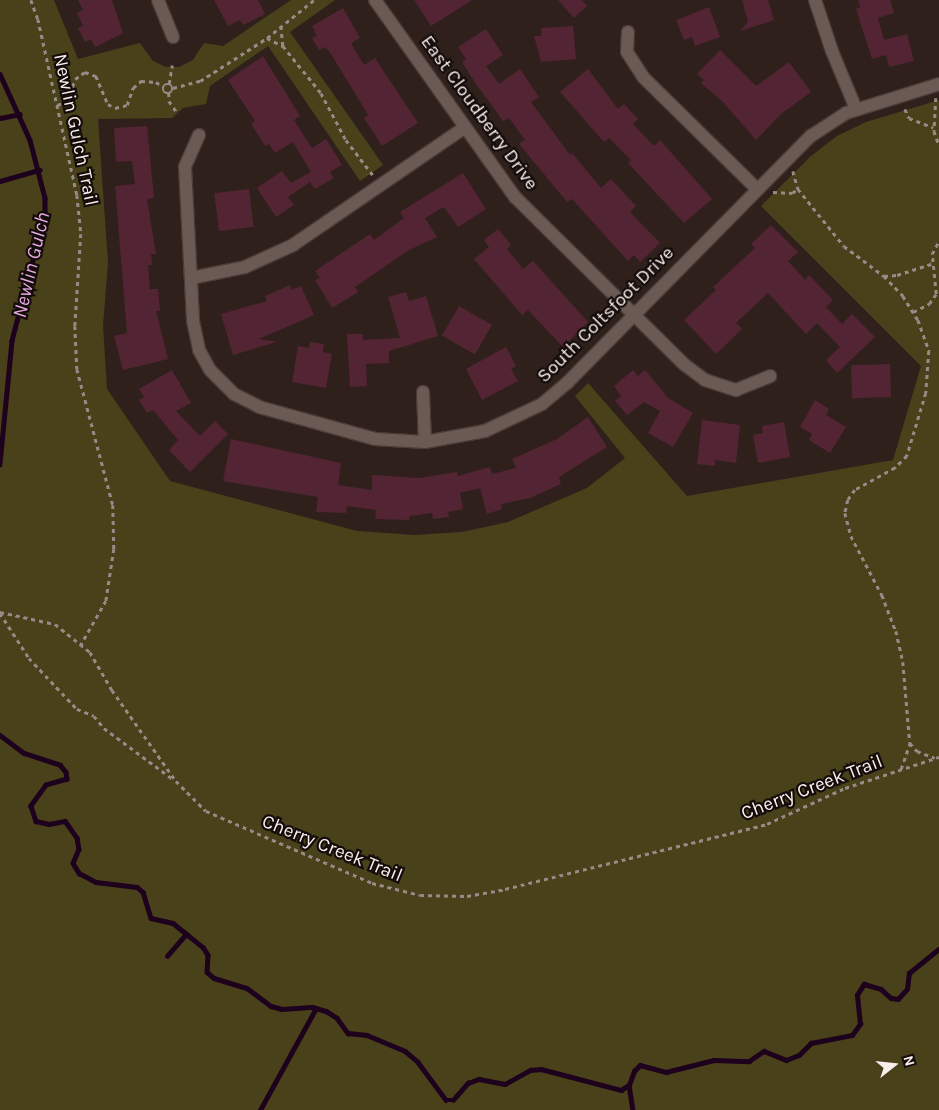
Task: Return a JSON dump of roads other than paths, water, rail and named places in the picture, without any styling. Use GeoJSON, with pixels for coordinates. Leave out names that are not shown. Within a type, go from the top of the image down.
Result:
{"type":"FeatureCollection","features":[{"type":"Feature","properties":{"kind":"street"},"geometry":{"type":"LineString","coordinates":[[158,0],[173,37]]}},
{"type":"Feature","properties":{"kind":"street","name":"East Cloudberry Drive"},"geometry":{"type":"LineString","coordinates":[[375,0],[464,128],[515,197],[685,365],[705,380],[736,390],[770,376]]}},
{"type":"Feature","properties":{"kind":"street"},"geometry":{"type":"LineString","coordinates":[[815,0],[832,51],[856,109]]}},
{"type":"Feature","properties":{"kind":"street"},"geometry":{"type":"LineString","coordinates":[[628,32],[628,52],[643,77],[757,189]]}},
{"type":"Feature","properties":{"kind":"street","name":"South Coltsfoot Drive"},"geometry":{"type":"LineString","coordinates":[[199,136],[185,166],[193,321],[200,350],[216,378],[234,394],[259,407],[355,434],[391,441],[425,442],[485,432],[536,408],[556,394],[811,136],[856,109],[939,84]]}},
{"type":"Feature","properties":{"kind":"street"},"geometry":{"type":"LineString","coordinates":[[191,278],[245,268],[294,245],[464,128]]}},
{"type":"Feature","properties":{"kind":"street"},"geometry":{"type":"LineString","coordinates":[[423,392],[425,442]]}},
{"type":"Feature","properties":{"kind":"waterway","name":"Newlin Gulch"},"geometry":{"type":"LineString","coordinates":[[0,74],[30,140],[45,198],[45,214],[12,341],[0,464]]}},
{"type":"Feature","properties":{"kind":"waterway"},"geometry":{"type":"LineString","coordinates":[[0,118],[20,114]]}},
{"type":"Feature","properties":{"kind":"waterway"},"geometry":{"type":"LineString","coordinates":[[0,181],[39,170]]}},
{"type":"Feature","properties":{"kind":"waterway"},"geometry":{"type":"LineString","coordinates":[[0,735],[24,753],[60,765],[66,772],[67,779],[46,785],[31,806],[36,821],[49,824],[65,821],[68,825],[77,838],[79,849],[73,863],[79,873],[96,882],[137,887],[143,892],[151,918],[173,923],[203,947],[208,955],[207,972],[214,978],[247,988],[271,1006],[282,1009],[312,1007],[326,1011],[337,1018],[348,1033],[367,1035],[405,1051],[418,1062],[446,1100],[453,1100],[468,1083],[479,1079],[505,1084],[530,1070],[541,1069],[621,1090],[629,1085],[634,1071],[640,1065],[666,1072],[714,1060],[749,1061],[764,1051],[786,1060],[799,1055],[811,1043],[852,1035],[860,1024],[857,995],[864,984],[881,989],[891,998],[898,999],[907,989],[909,973],[939,949]]}},
{"type":"Feature","properties":{"kind":"waterway"},"geometry":{"type":"LineString","coordinates":[[167,956],[186,934]]}},
{"type":"Feature","properties":{"kind":"waterway"},"geometry":{"type":"LineString","coordinates":[[260,1110],[316,1008]]}},
{"type":"Feature","properties":{"kind":"waterway"},"geometry":{"type":"LineString","coordinates":[[629,1085],[633,1110]]}}]}
